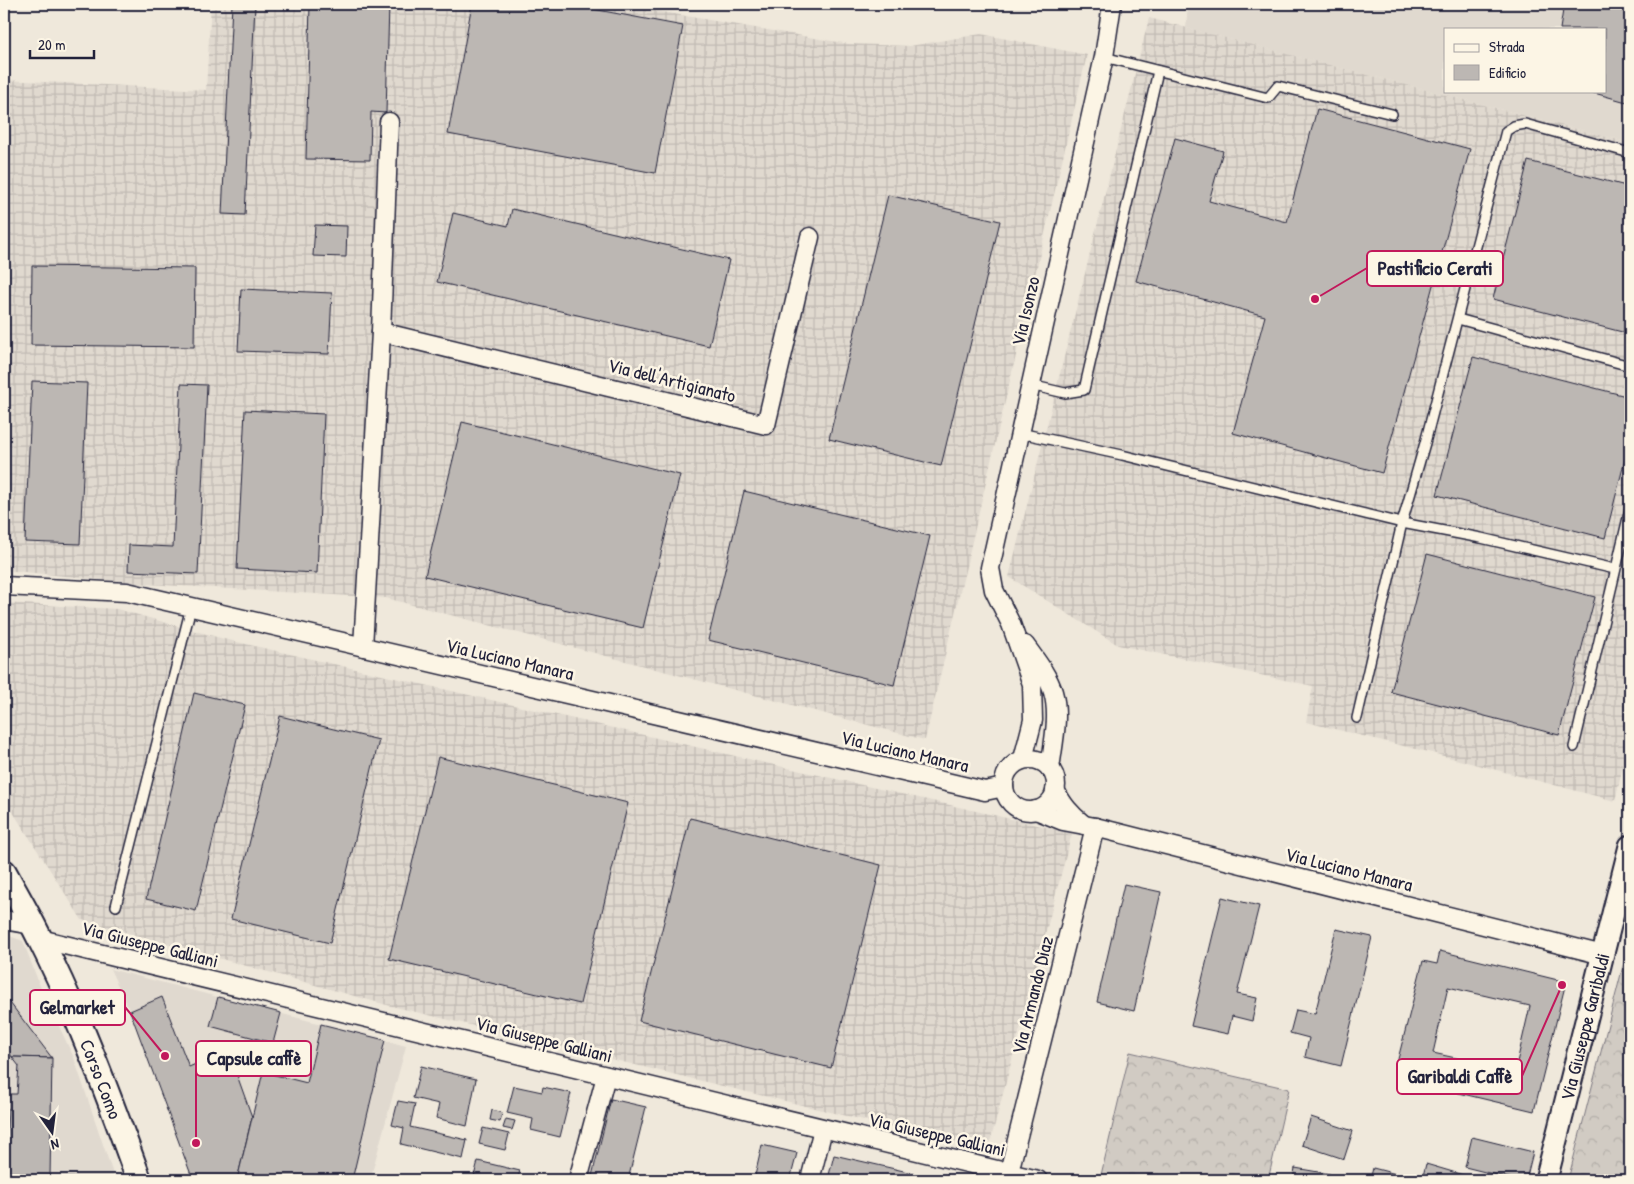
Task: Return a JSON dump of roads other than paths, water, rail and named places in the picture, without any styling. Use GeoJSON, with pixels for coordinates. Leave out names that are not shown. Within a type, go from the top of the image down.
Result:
{"type":"FeatureCollection","features":[{"type":"Feature","properties":{"kind":"main road","name":"Corso Como"},"geometry":{"type":"LineString","coordinates":[[4,872],[36,932],[100,1076],[139,1180]]}},
{"type":"Feature","properties":{"kind":"street","name":"Via Isonzo"},"geometry":{"type":"LineString","coordinates":[[1023,760],[1033,720],[1032,684],[1011,624],[994,590],[990,568],[1104,57],[1112,4]]}},
{"type":"Feature","properties":{"kind":"street"},"geometry":{"type":"LineString","coordinates":[[363,647],[381,332],[389,122]]}},
{"type":"Feature","properties":{"kind":"street","name":"Via dell'Artigianato"},"geometry":{"type":"LineString","coordinates":[[381,332],[766,425],[810,237]]}},
{"type":"Feature","properties":{"kind":"street","name":"Via Luciano Manara"},"geometry":{"type":"LineString","coordinates":[[4,586],[127,592],[985,791],[1004,788]]}},
{"type":"Feature","properties":{"kind":"street","name":"Via Isonzo"},"geometry":{"type":"LineString","coordinates":[[1011,624],[1039,665],[1053,691],[1056,720],[1050,768]]}},
{"type":"Feature","properties":{"kind":"street"},"geometry":{"type":"LineString","coordinates":[[1023,760],[1038,760],[1050,768],[1056,782],[1055,790],[1049,803],[1036,810],[1029,811],[1015,806],[1009,801],[1004,788],[1004,780],[1011,767],[1023,760]]}},
{"type":"Feature","properties":{"kind":"street","name":"Via Luciano Manara"},"geometry":{"type":"LineString","coordinates":[[1055,790],[1063,806],[1072,815],[1090,826]]}},
{"type":"Feature","properties":{"kind":"street","name":"Via Luciano Manara"},"geometry":{"type":"LineString","coordinates":[[1036,810],[1063,822],[1090,826],[1603,955]]}},
{"type":"Feature","properties":{"kind":"street","name":"Via Armando Diaz"},"geometry":{"type":"LineString","coordinates":[[1008,1177],[1090,826]]}},
{"type":"Feature","properties":{"kind":"street","name":"Via Giuseppe Garibaldi"},"geometry":{"type":"LineString","coordinates":[[1546,1180],[1630,846]]}},
{"type":"Feature","properties":{"kind":"street","name":"Via Giuseppe Galliani"},"geometry":{"type":"LineString","coordinates":[[4,920],[36,932],[606,1076],[1008,1177],[1038,1180]]}},
{"type":"Feature","properties":{"kind":"street"},"geometry":{"type":"LineString","coordinates":[[578,1180],[606,1076]]}},
{"type":"Feature","properties":{"kind":"street"},"geometry":{"type":"LineString","coordinates":[[810,1180],[823,1129]]}},
{"type":"Feature","properties":{"kind":"lane"},"geometry":{"type":"LineString","coordinates":[[1104,57],[1268,98],[1278,86],[1392,114]]}},
{"type":"Feature","properties":{"kind":"lane"},"geometry":{"type":"LineString","coordinates":[[1030,385],[1065,393],[1084,390],[1158,71]]}},
{"type":"Feature","properties":{"kind":"lane"},"geometry":{"type":"LineString","coordinates":[[1358,718],[1402,523],[1426,443],[1506,131],[1514,126],[1525,124],[1630,153]]}},
{"type":"Feature","properties":{"kind":"lane"},"geometry":{"type":"LineString","coordinates":[[1458,319],[1630,366]]}},
{"type":"Feature","properties":{"kind":"lane"},"geometry":{"type":"LineString","coordinates":[[1020,433],[1122,455],[1402,523],[1481,538],[1615,569]]}},
{"type":"Feature","properties":{"kind":"lane"},"geometry":{"type":"LineString","coordinates":[[1574,747],[1630,509]]}},
{"type":"Feature","properties":{"kind":"lane"},"geometry":{"type":"LineString","coordinates":[[116,906],[191,607]]}},
{"type":"Feature","properties":{"kind":"place","name":"Pastificio Cerati"},"geometry":{"type":"Point","coordinates":[1315,299]}},
{"type":"Feature","properties":{"kind":"place","name":"Garibaldi Caffè"},"geometry":{"type":"Point","coordinates":[1562,985]}},
{"type":"Feature","properties":{"kind":"place","name":"Gelmarket"},"geometry":{"type":"Point","coordinates":[165,1056]}},
{"type":"Feature","properties":{"kind":"place","name":"Capsule caffè"},"geometry":{"type":"Point","coordinates":[196,1143]}}]}
